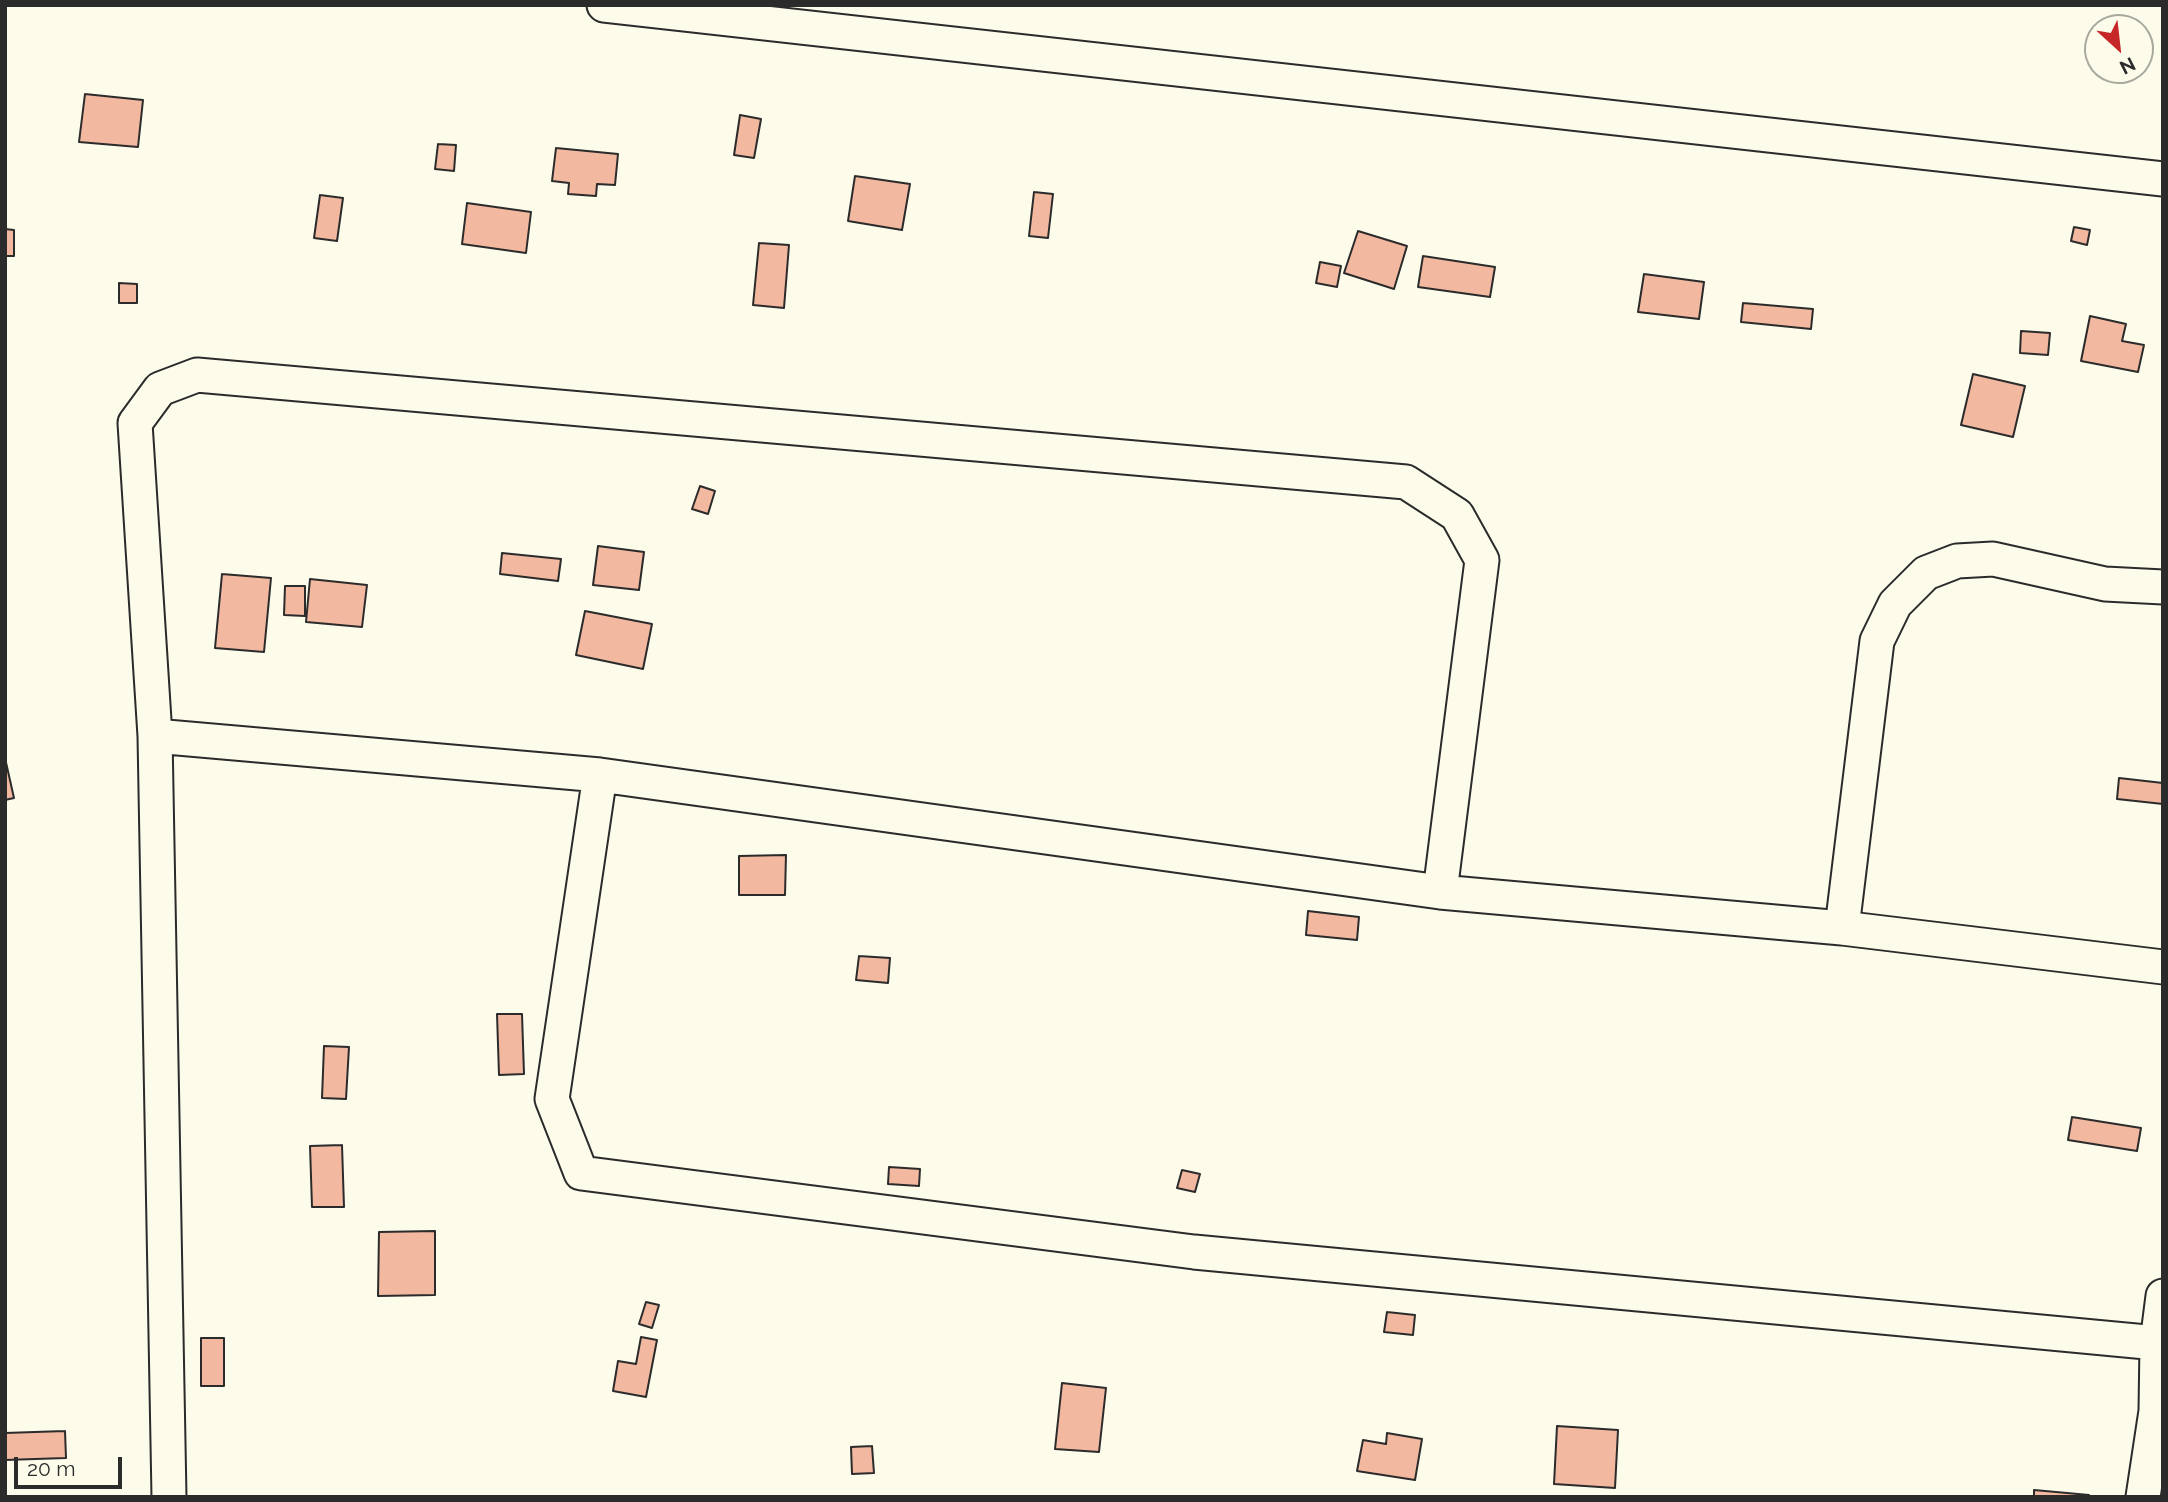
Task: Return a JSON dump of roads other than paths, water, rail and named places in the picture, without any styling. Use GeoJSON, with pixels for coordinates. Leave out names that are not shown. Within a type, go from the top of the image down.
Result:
{"type":"FeatureCollection","features":[{"type":"Feature","properties":{"kind":"street"},"geometry":{"type":"LineString","coordinates":[[604,5],[2163,179]]}},
{"type":"Feature","properties":{"kind":"street"},"geometry":{"type":"LineString","coordinates":[[169,1497],[155,736],[135,423],[160,389],[197,375],[1406,482],[1457,515],[1482,560],[1440,892]]}},
{"type":"Feature","properties":{"kind":"street"},"geometry":{"type":"LineString","coordinates":[[1842,928],[1877,641],[1895,604],[1926,573],[1957,561],[1993,559],[2105,584],[2163,587]]}},
{"type":"Feature","properties":{"kind":"street"},"geometry":{"type":"LineString","coordinates":[[155,736],[600,775],[1440,892],[1842,928],[2163,967]]}},
{"type":"Feature","properties":{"kind":"street"},"geometry":{"type":"LineString","coordinates":[[600,775],[552,1099],[581,1172],[1195,1252],[2157,1343]]}},
{"type":"Feature","properties":{"kind":"street"},"geometry":{"type":"LineString","coordinates":[[2143,1497],[2156,1411],[2157,1343],[2163,1296]]}}]}
